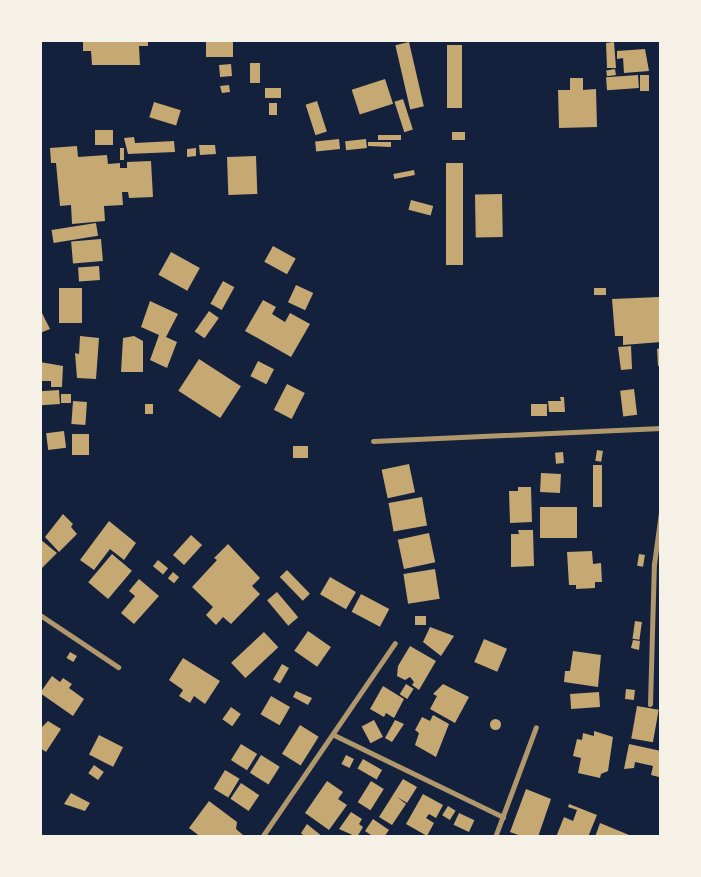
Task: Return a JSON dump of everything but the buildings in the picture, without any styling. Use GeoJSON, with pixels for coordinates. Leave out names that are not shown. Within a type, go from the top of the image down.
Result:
{"type":"FeatureCollection","features":[{"type":"Feature","properties":{"kind":"street"},"geometry":{"type":"LineString","coordinates":[[373,440],[661,428]]}},
{"type":"Feature","properties":{"kind":"street"},"geometry":{"type":"LineString","coordinates":[[650,704],[661,512]]}},
{"type":"Feature","properties":{"kind":"street"},"geometry":{"type":"LineString","coordinates":[[40,615],[118,667]]}},
{"type":"Feature","properties":{"kind":"street"},"geometry":{"type":"LineString","coordinates":[[262,837],[395,643]]}},
{"type":"Feature","properties":{"kind":"street"},"geometry":{"type":"LineString","coordinates":[[495,837],[537,727]]}},
{"type":"Feature","properties":{"kind":"street"},"geometry":{"type":"LineString","coordinates":[[334,735],[503,817]]}}]}
